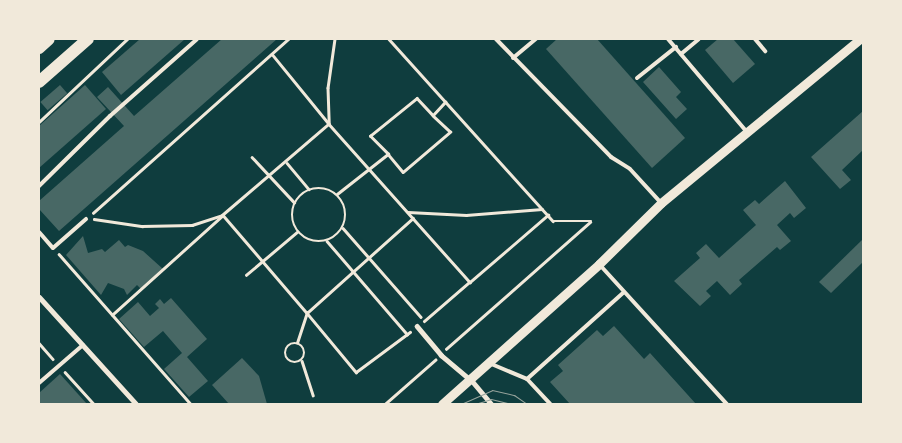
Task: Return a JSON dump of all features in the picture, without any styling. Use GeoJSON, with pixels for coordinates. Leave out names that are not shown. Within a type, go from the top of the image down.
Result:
{"type":"FeatureCollection","features":[{"type":"Feature","properties":{"kind":"main road"},"geometry":{"type":"LineString","coordinates":[[39,48],[49,39]]}},
{"type":"Feature","properties":{"kind":"main road"},"geometry":{"type":"LineString","coordinates":[[39,82],[88,39]]}},
{"type":"Feature","properties":{"kind":"street"},"geometry":{"type":"LineString","coordinates":[[442,404],[599,264],[661,203],[860,39]]}},
{"type":"Feature","properties":{"kind":"street"},"geometry":{"type":"LineString","coordinates":[[39,296],[136,404]]}},
{"type":"Feature","properties":{"kind":"street"},"geometry":{"type":"LineString","coordinates":[[417,326],[440,355],[471,380],[491,404]]}},
{"type":"Feature","properties":{"kind":"lane"},"geometry":{"type":"LineString","coordinates":[[39,186],[110,116],[196,39]]}},
{"type":"Feature","properties":{"kind":"lane"},"geometry":{"type":"LineString","coordinates":[[496,39],[611,157],[630,169],[661,203]]}},
{"type":"Feature","properties":{"kind":"lane"},"geometry":{"type":"LineString","coordinates":[[513,58],[536,39]]}},
{"type":"Feature","properties":{"kind":"lane"},"geometry":{"type":"LineString","coordinates":[[668,39],[747,132]]}},
{"type":"Feature","properties":{"kind":"lane"},"geometry":{"type":"LineString","coordinates":[[681,54],[699,39]]}},
{"type":"Feature","properties":{"kind":"lane"},"geometry":{"type":"LineString","coordinates":[[755,39],[765,51]]}},
{"type":"Feature","properties":{"kind":"lane"},"geometry":{"type":"LineString","coordinates":[[637,78],[676,47]]}},
{"type":"Feature","properties":{"kind":"lane"},"geometry":{"type":"LineString","coordinates":[[39,232],[53,247],[86,219]]}},
{"type":"Feature","properties":{"kind":"lane"},"geometry":{"type":"LineString","coordinates":[[599,264],[727,404]]}},
{"type":"Feature","properties":{"kind":"lane"},"geometry":{"type":"LineString","coordinates":[[528,380],[624,292]]}},
{"type":"Feature","properties":{"kind":"lane"},"geometry":{"type":"LineString","coordinates":[[39,384],[83,344]]}},
{"type":"Feature","properties":{"kind":"lane"},"geometry":{"type":"LineString","coordinates":[[489,363],[528,380],[550,404]]}},
{"type":"Feature","properties":{"kind":"path"},"geometry":{"type":"LineString","coordinates":[[39,122],[127,39]]}},
{"type":"Feature","properties":{"kind":"path"},"geometry":{"type":"LineString","coordinates":[[86,219],[288,39]]}},
{"type":"Feature","properties":{"kind":"path"},"geometry":{"type":"LineString","coordinates":[[112,315],[223,215],[287,163],[329,124],[328,88],[335,39]]}},
{"type":"Feature","properties":{"kind":"path"},"geometry":{"type":"LineString","coordinates":[[385,404],[591,221],[553,221],[389,39]]}},
{"type":"Feature","properties":{"kind":"path"},"geometry":{"type":"LineString","coordinates":[[272,54],[329,124],[470,282]]}},
{"type":"Feature","properties":{"kind":"path"},"geometry":{"type":"LineString","coordinates":[[417,98],[450,132],[403,172],[388,154],[370,136],[417,98]]}},
{"type":"Feature","properties":{"kind":"path"},"geometry":{"type":"LineString","coordinates":[[433,116],[446,102]]}},
{"type":"Feature","properties":{"kind":"path"},"geometry":{"type":"LineString","coordinates":[[337,194],[388,154]]}},
{"type":"Feature","properties":{"kind":"path"},"geometry":{"type":"LineString","coordinates":[[252,157],[294,202]]}},
{"type":"Feature","properties":{"kind":"path"},"geometry":{"type":"LineString","coordinates":[[287,163],[308,190]]}},
{"type":"Feature","properties":{"kind":"path"},"geometry":{"type":"LineString","coordinates":[[323,188],[337,194],[346,214],[343,228],[327,242],[310,242],[297,232],[291,221],[294,202],[308,190],[323,188]]}},
{"type":"Feature","properties":{"kind":"path"},"geometry":{"type":"LineString","coordinates":[[408,212],[466,215],[543,209]]}},
{"type":"Feature","properties":{"kind":"path"},"geometry":{"type":"LineString","coordinates":[[86,219],[142,226],[192,225],[223,215]]}},
{"type":"Feature","properties":{"kind":"path"},"geometry":{"type":"LineString","coordinates":[[223,215],[356,372],[425,321],[548,215]]}},
{"type":"Feature","properties":{"kind":"path"},"geometry":{"type":"LineString","coordinates":[[298,343],[307,313],[413,218]]}},
{"type":"Feature","properties":{"kind":"path"},"geometry":{"type":"LineString","coordinates":[[343,228],[425,321]]}},
{"type":"Feature","properties":{"kind":"path"},"geometry":{"type":"LineString","coordinates":[[246,275],[297,232]]}},
{"type":"Feature","properties":{"kind":"path"},"geometry":{"type":"LineString","coordinates":[[327,242],[407,334]]}},
{"type":"Feature","properties":{"kind":"path"},"geometry":{"type":"LineString","coordinates":[[53,247],[190,404]]}},
{"type":"Feature","properties":{"kind":"path"},"geometry":{"type":"LineString","coordinates":[[298,343],[288,346],[286,356],[292,363],[302,361]]}},
{"type":"Feature","properties":{"kind":"path"},"geometry":{"type":"LineString","coordinates":[[298,343],[305,349],[302,361],[314,395]]}},
{"type":"Feature","properties":{"kind":"building"},"geometry":{"type":"Polygon","coordinates":[[[140,39],[185,39],[121,95],[102,72],[140,39]]]}},
{"type":"Feature","properties":{"kind":"building"},"geometry":{"type":"Polygon","coordinates":[[[222,39],[277,39],[59,231],[39,209],[39,201],[124,126],[97,97],[108,87],[134,116],[222,39]]]}},
{"type":"Feature","properties":{"kind":"building"},"geometry":{"type":"Polygon","coordinates":[[[557,39],[597,39],[685,138],[652,168],[546,49],[557,39]]]}},
{"type":"Feature","properties":{"kind":"building"},"geometry":{"type":"Polygon","coordinates":[[[718,39],[733,39],[755,64],[733,83],[705,50],[718,39]]]}},
{"type":"Feature","properties":{"kind":"building"},"geometry":{"type":"Polygon","coordinates":[[[659,67],[681,92],[676,97],[687,109],[676,119],[643,82],[659,67]]]}},
{"type":"Feature","properties":{"kind":"building"},"geometry":{"type":"Polygon","coordinates":[[[60,85],[67,93],[48,110],[40,102],[60,85]]]}},
{"type":"Feature","properties":{"kind":"building"},"geometry":{"type":"Polygon","coordinates":[[[85,85],[106,109],[39,168],[39,126],[85,85]]]}},
{"type":"Feature","properties":{"kind":"building"},"geometry":{"type":"Polygon","coordinates":[[[863,111],[863,150],[842,170],[851,180],[840,189],[811,157],[863,111]]]}},
{"type":"Feature","properties":{"kind":"building"},"geometry":{"type":"Polygon","coordinates":[[[785,181],[806,208],[794,218],[790,213],[777,225],[791,241],[780,250],[777,247],[739,280],[742,284],[730,295],[717,281],[706,291],[711,296],[700,306],[674,281],[700,258],[696,253],[706,244],[719,258],[756,225],[743,210],[755,200],[759,204],[785,181]]]}},
{"type":"Feature","properties":{"kind":"building"},"geometry":{"type":"Polygon","coordinates":[[[83,236],[88,253],[102,249],[105,252],[119,240],[125,247],[128,245],[143,251],[163,269],[141,289],[137,285],[127,295],[124,289],[108,283],[101,295],[66,255],[83,236]]]}},
{"type":"Feature","properties":{"kind":"building"},"geometry":{"type":"Polygon","coordinates":[[[863,239],[863,262],[831,293],[819,282],[863,239]]]}},
{"type":"Feature","properties":{"kind":"building"},"geometry":{"type":"Polygon","coordinates":[[[171,298],[207,339],[187,357],[208,381],[189,397],[164,369],[182,353],[163,331],[144,347],[119,319],[138,302],[150,316],[159,308],[155,304],[160,299],[164,304],[171,298]]]}},
{"type":"Feature","properties":{"kind":"building"},"geometry":{"type":"Polygon","coordinates":[[[614,326],[644,359],[650,353],[696,404],[570,404],[550,382],[563,371],[558,365],[597,330],[603,336],[614,326]]]}},
{"type":"Feature","properties":{"kind":"building"},"geometry":{"type":"Polygon","coordinates":[[[242,358],[259,376],[267,404],[229,404],[212,385],[242,358]]]}},
{"type":"Feature","properties":{"kind":"building"},"geometry":{"type":"Polygon","coordinates":[[[60,374],[87,404],[39,404],[39,393],[60,374]]]}},
{"type":"Feature","properties":{"kind":"tram line"},"geometry":{"type":"LineString","coordinates":[[461,404],[492,390],[514,395],[527,404]]}},
{"type":"Feature","properties":{"kind":"tram line"},"geometry":{"type":"LineString","coordinates":[[475,404],[491,399],[511,404]]}}]}
